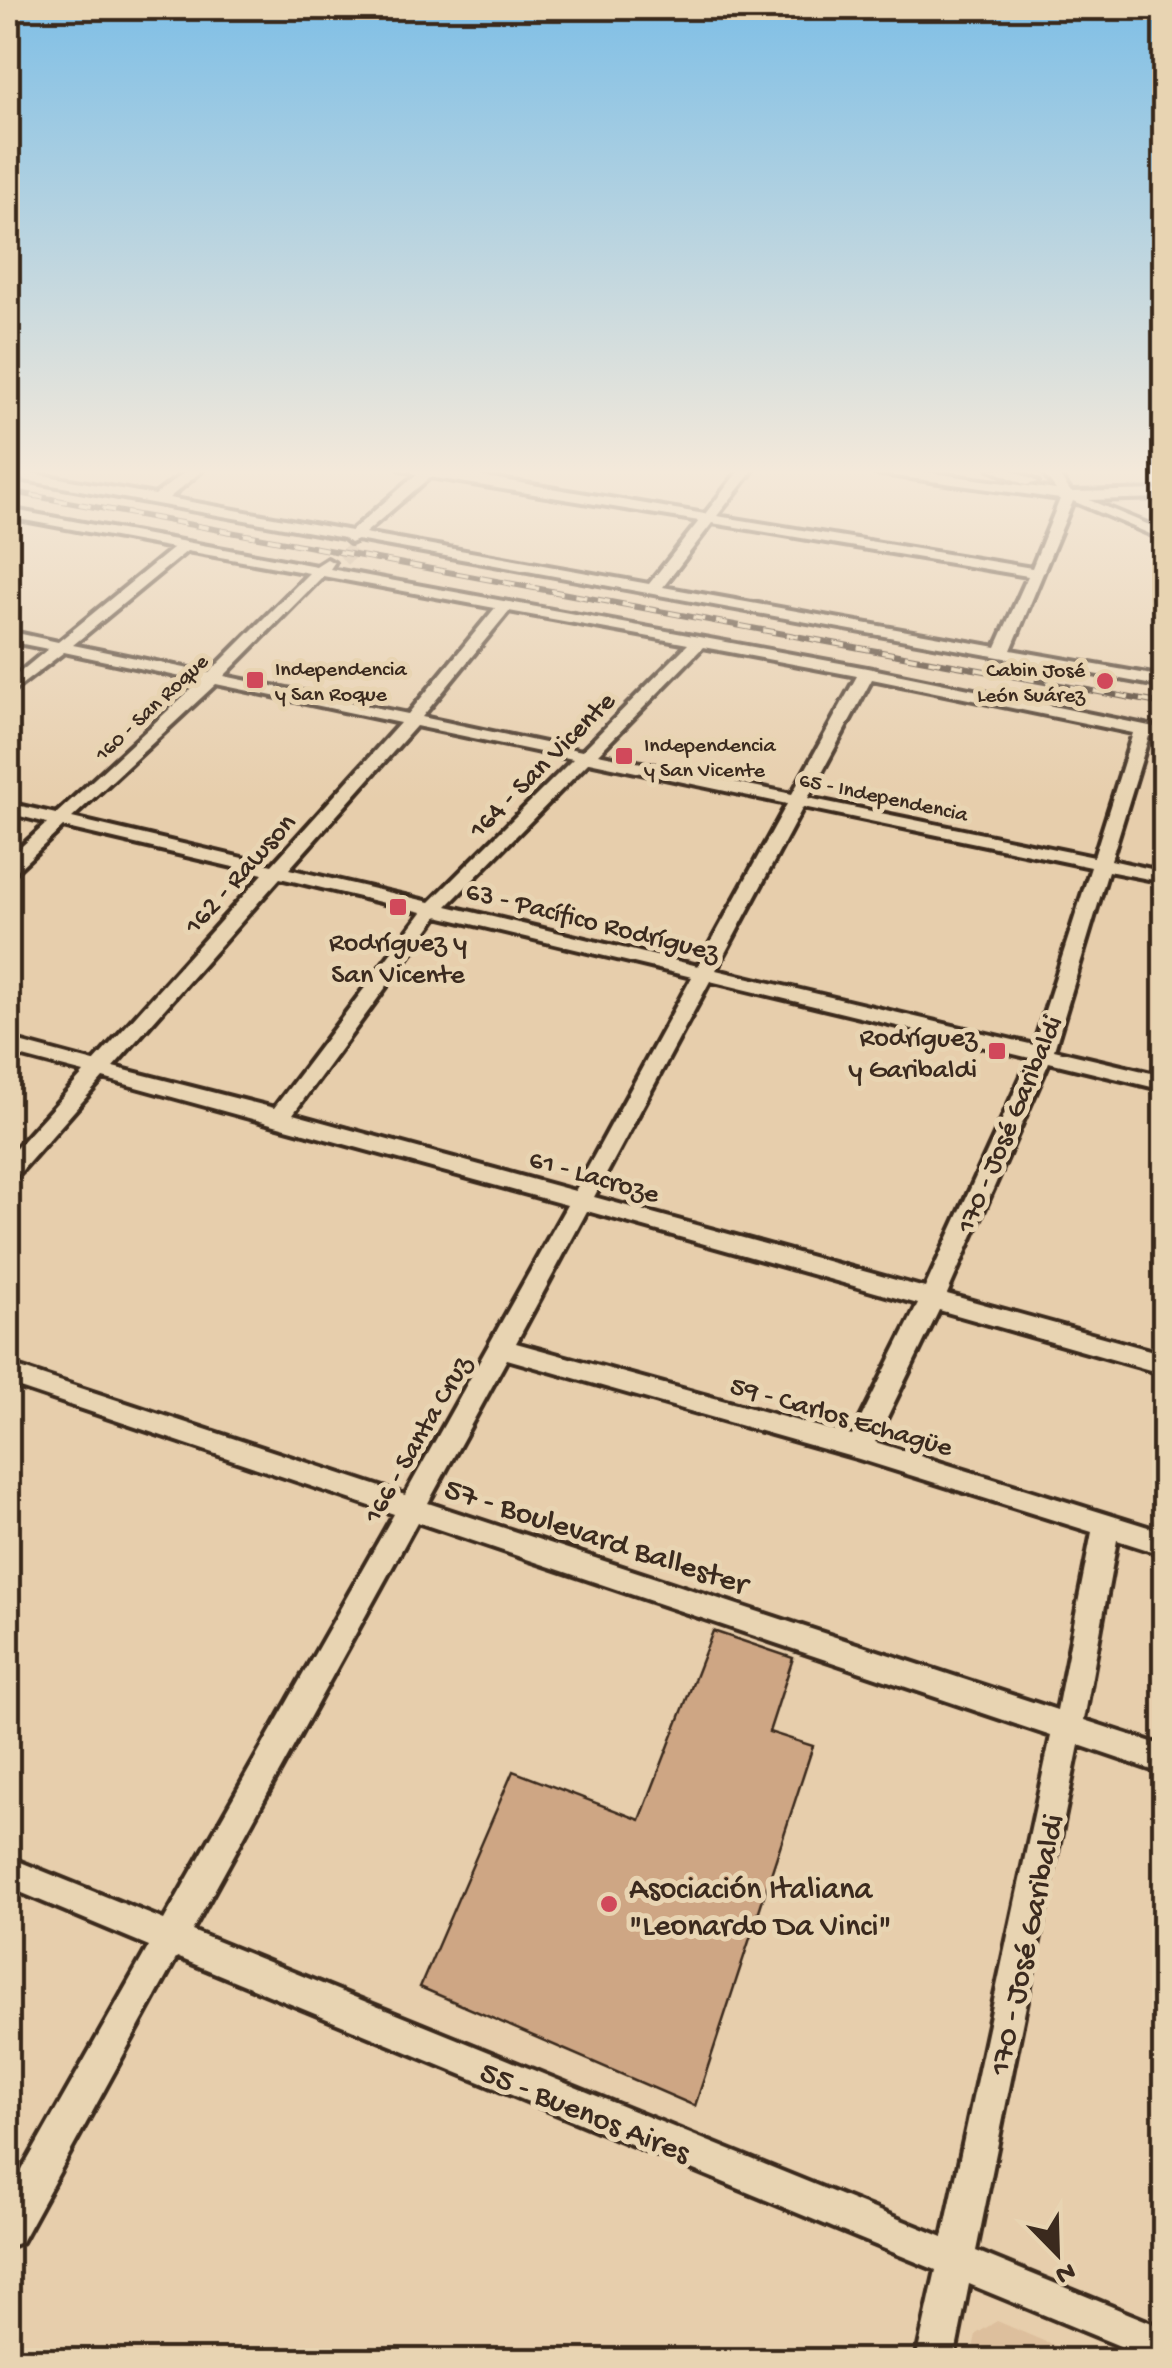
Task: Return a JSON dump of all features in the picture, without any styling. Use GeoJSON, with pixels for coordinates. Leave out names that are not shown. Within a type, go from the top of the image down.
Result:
{"type":"FeatureCollection","features":[{"type":"Feature","properties":{"kind":"street"},"geometry":{"type":"LineString","coordinates":[[8,690],[143,580]]}},
{"type":"Feature","properties":{"kind":"street","name":"160 - San Roque"},"geometry":{"type":"LineString","coordinates":[[8,868],[213,678],[309,580]]}},
{"type":"Feature","properties":{"kind":"street"},"geometry":{"type":"LineString","coordinates":[[363,580],[867,673],[1154,731]]}},
{"type":"Feature","properties":{"kind":"street"},"geometry":{"type":"LineString","coordinates":[[388,580],[407,589]]}},
{"type":"Feature","properties":{"kind":"street"},"geometry":{"type":"LineString","coordinates":[[608,580],[1164,682]]}},
{"type":"Feature","properties":{"kind":"street"},"geometry":{"type":"LineString","coordinates":[[654,588],[661,580]]}},
{"type":"Feature","properties":{"kind":"street"},"geometry":{"type":"LineString","coordinates":[[1002,652],[1033,580]]}},
{"type":"Feature","properties":{"kind":"street","name":"162 - Rawson"},"geometry":{"type":"LineString","coordinates":[[8,1171],[410,722],[505,606]]}},
{"type":"Feature","properties":{"kind":"street","name":"65 - Independencia"},"geometry":{"type":"LineString","coordinates":[[8,636],[1164,877]]}},
{"type":"Feature","properties":{"kind":"street","name":"164 - San Vicente"},"geometry":{"type":"LineString","coordinates":[[279,1117],[435,908],[698,642]]}},
{"type":"Feature","properties":{"kind":"street","name":"166 - Santa Cruz"},"geometry":{"type":"LineString","coordinates":[[8,2228],[501,1348],[867,673]]}},
{"type":"Feature","properties":{"kind":"street","name":"170 - José Garibaldi"},"geometry":{"type":"LineString","coordinates":[[859,1448],[932,1300],[1042,1054],[1102,863],[1154,731]]}},
{"type":"Feature","properties":{"kind":"street","name":"63 - Pacífico Rodríguez"},"geometry":{"type":"LineString","coordinates":[[8,808],[1164,1083]]}},
{"type":"Feature","properties":{"kind":"street","name":"61 - Lacroze"},"geometry":{"type":"LineString","coordinates":[[8,1046],[279,1117],[1164,1364]]}},
{"type":"Feature","properties":{"kind":"street","name":"59 - Carlos Echagüe"},"geometry":{"type":"LineString","coordinates":[[501,1348],[859,1448],[1164,1544]]}},
{"type":"Feature","properties":{"kind":"street","name":"57 - Boulevard Ballester"},"geometry":{"type":"LineString","coordinates":[[8,1374],[1164,1760]]}},
{"type":"Feature","properties":{"kind":"street","name":"170 - José Garibaldi"},"geometry":{"type":"LineString","coordinates":[[936,2360],[1106,1526]]}},
{"type":"Feature","properties":{"kind":"street","name":"55 - Buenos Aires"},"geometry":{"type":"LineString","coordinates":[[8,1872],[1164,2346]]}},
{"type":"Feature","properties":{"kind":"shaded area"},"geometry":{"type":"Polygon","coordinates":[[[997,2321],[1088,2360],[971,2360],[976,2334],[997,2321]]]}},
{"type":"Feature","properties":{"kind":"building","name":"Asociación Italiana \"Leonardo Da Vinci\""},"geometry":{"type":"Polygon","coordinates":[[[713,1631],[793,1658],[769,1732],[813,1746],[695,2106],[420,1987],[513,1771],[640,1820],[713,1631]]]}},
{"type":"Feature","properties":{"kind":"railway"},"geometry":{"type":"LineString","coordinates":[[488,580],[1164,704]]}},
{"type":"Feature","properties":{"kind":"place","name":"Independencia y San Roque"},"geometry":{"type":"Point","coordinates":[255,680]}},
{"type":"Feature","properties":{"kind":"place","name":"Cabin José León Suárez"},"geometry":{"type":"Point","coordinates":[1105,681]}},
{"type":"Feature","properties":{"kind":"place","name":"Independencia y San Vicente"},"geometry":{"type":"Point","coordinates":[624,756]}},
{"type":"Feature","properties":{"kind":"place","name":"Rodríguez y San Vicente"},"geometry":{"type":"Point","coordinates":[398,907]}},
{"type":"Feature","properties":{"kind":"place","name":"Rodríguez y Garibaldi"},"geometry":{"type":"Point","coordinates":[997,1051]}},
{"type":"Feature","properties":{"kind":"place","name":"Asociación Italiana \"Leonardo Da Vinci\""},"geometry":{"type":"Point","coordinates":[609,1904]}}]}
